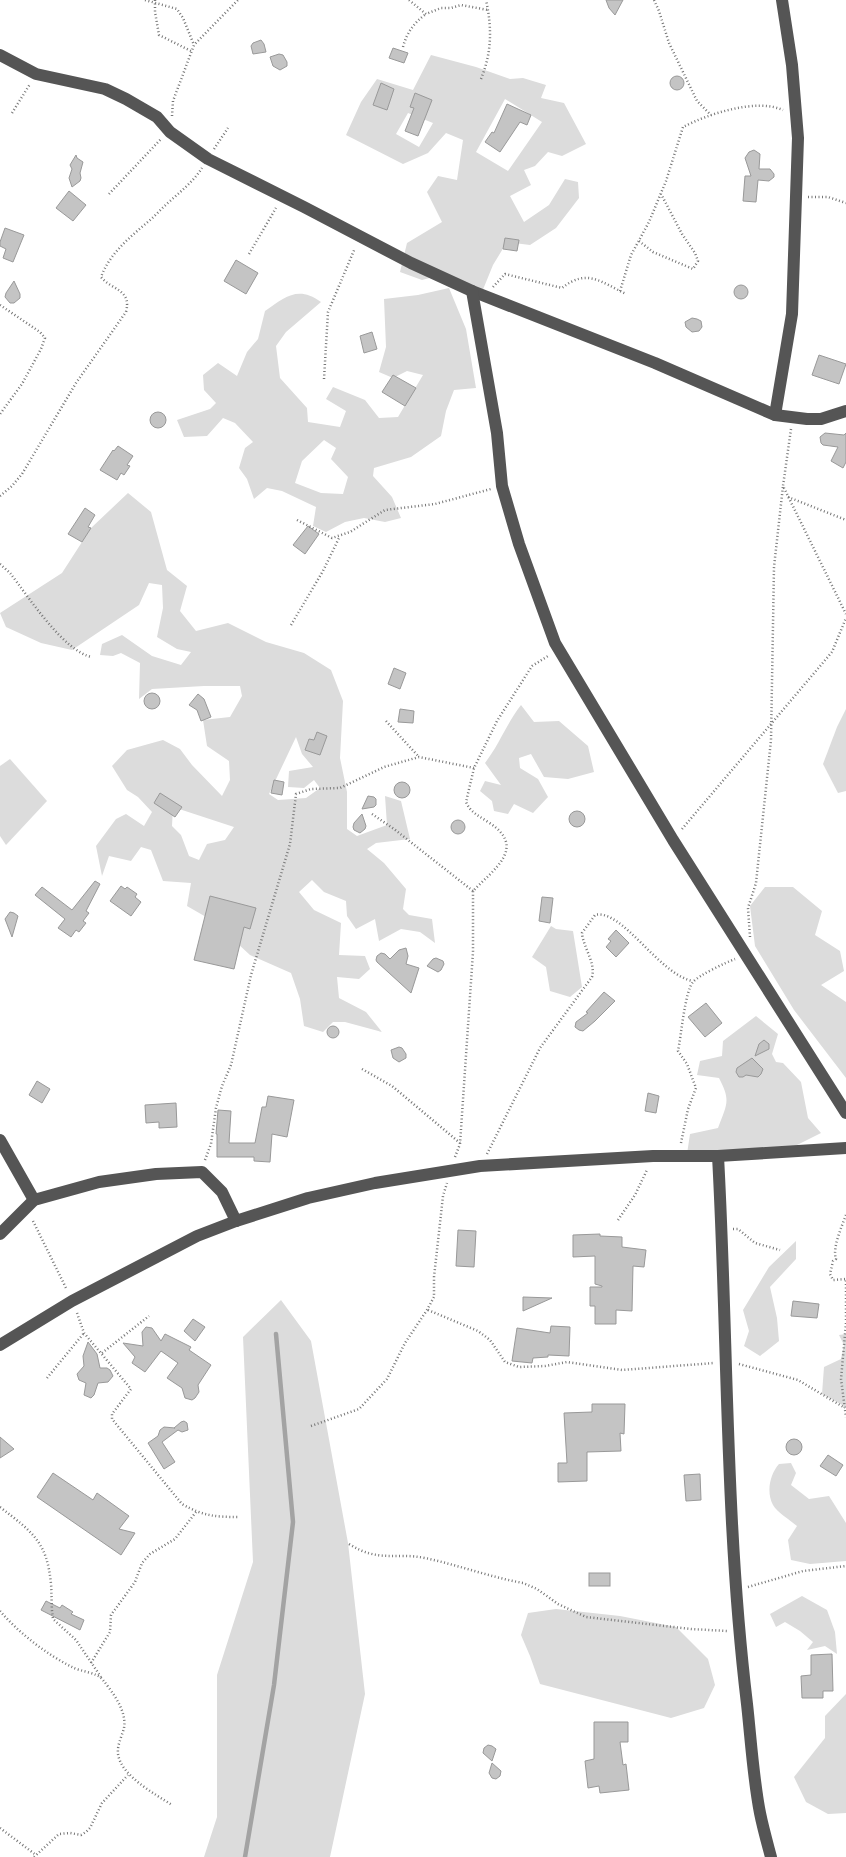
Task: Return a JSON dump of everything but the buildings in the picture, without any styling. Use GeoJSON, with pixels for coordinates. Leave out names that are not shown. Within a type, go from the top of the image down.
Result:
{"type":"FeatureCollection","features":[{"type":"Feature","properties":{"kind":"street"},"geometry":{"type":"LineString","coordinates":[[775,415],[792,314],[798,138],[792,65],[782,0]]}},
{"type":"Feature","properties":{"kind":"street"},"geometry":{"type":"LineString","coordinates":[[0,54],[36,74],[104,89],[126,98],[157,117],[170,132],[208,159],[411,263],[472,291],[664,366],[775,415],[792,418],[821,419],[846,411]]}},
{"type":"Feature","properties":{"kind":"street"},"geometry":{"type":"LineString","coordinates":[[472,291],[497,433],[502,486],[519,544],[559,648],[673,840],[846,1113]]}},
{"type":"Feature","properties":{"kind":"street"},"geometry":{"type":"LineString","coordinates":[[0,1140],[30,1204]]}},
{"type":"Feature","properties":{"kind":"street"},"geometry":{"type":"LineString","coordinates":[[0,1345],[72,1301],[196,1236],[236,1220],[308,1198],[375,1183],[480,1166],[653,1156],[718,1156],[846,1148]]}},
{"type":"Feature","properties":{"kind":"street"},"geometry":{"type":"LineString","coordinates":[[718,1156],[725,1361],[739,1632],[760,1812],[771,1857]]}},
{"type":"Feature","properties":{"kind":"street"},"geometry":{"type":"LineString","coordinates":[[0,1234],[30,1204],[99,1182],[156,1174],[202,1172],[222,1192],[236,1220]]}},
{"type":"Feature","properties":{"kind":"path"},"geometry":{"type":"LineString","coordinates":[[145,0],[155,1],[178,9],[194,46]]}},
{"type":"Feature","properties":{"kind":"path"},"geometry":{"type":"LineString","coordinates":[[214,24],[238,0]]}},
{"type":"Feature","properties":{"kind":"path"},"geometry":{"type":"LineString","coordinates":[[409,0],[426,14]]}},
{"type":"Feature","properties":{"kind":"path"},"geometry":{"type":"LineString","coordinates":[[481,79],[487,64],[490,47],[490,22],[486,0]]}},
{"type":"Feature","properties":{"kind":"path"},"geometry":{"type":"LineString","coordinates":[[654,0],[669,43],[697,101],[711,115]]}},
{"type":"Feature","properties":{"kind":"path"},"geometry":{"type":"LineString","coordinates":[[155,1],[159,35],[192,51]]}},
{"type":"Feature","properties":{"kind":"path"},"geometry":{"type":"LineString","coordinates":[[403,47],[406,36],[413,24],[426,14],[442,8],[461,5],[488,10]]}},
{"type":"Feature","properties":{"kind":"path"},"geometry":{"type":"LineString","coordinates":[[12,113],[36,74]]}},
{"type":"Feature","properties":{"kind":"path"},"geometry":{"type":"LineString","coordinates":[[620,291],[631,255],[661,194],[683,127],[711,115],[737,109],[773,106],[796,118]]}},
{"type":"Feature","properties":{"kind":"path"},"geometry":{"type":"LineString","coordinates":[[0,496],[22,474],[76,383],[126,312],[127,305],[124,295],[101,277],[112,258],[128,238],[151,220],[188,185],[228,128]]}},
{"type":"Feature","properties":{"kind":"path"},"geometry":{"type":"LineString","coordinates":[[639,241],[653,252],[693,269],[698,261],[695,252],[682,234],[661,194]]}},
{"type":"Feature","properties":{"kind":"path"},"geometry":{"type":"LineString","coordinates":[[249,254],[282,196]]}},
{"type":"Feature","properties":{"kind":"path"},"geometry":{"type":"LineString","coordinates":[[796,196],[828,197],[846,203]]}},
{"type":"Feature","properties":{"kind":"path"},"geometry":{"type":"LineString","coordinates":[[324,379],[328,312],[360,236]]}},
{"type":"Feature","properties":{"kind":"path"},"geometry":{"type":"LineString","coordinates":[[486,296],[505,274],[562,288],[572,280],[590,277],[626,294]]}},
{"type":"Feature","properties":{"kind":"path"},"geometry":{"type":"LineString","coordinates":[[0,305],[40,332],[45,338],[22,384],[0,414]]}},
{"type":"Feature","properties":{"kind":"path"},"geometry":{"type":"LineString","coordinates":[[679,1156],[688,1109],[696,1088],[687,1064],[678,1052],[687,994],[693,981],[745,955],[751,942],[748,908],[756,883],[771,725],[774,567],[792,418]]}},
{"type":"Feature","properties":{"kind":"path"},"geometry":{"type":"LineString","coordinates":[[297,520],[332,538],[350,532],[385,510],[435,504],[502,486]]}},
{"type":"Feature","properties":{"kind":"path"},"geometry":{"type":"LineString","coordinates":[[673,840],[832,652],[846,616],[783,486]]}},
{"type":"Feature","properties":{"kind":"path"},"geometry":{"type":"LineString","coordinates":[[788,497],[846,520]]}},
{"type":"Feature","properties":{"kind":"path"},"geometry":{"type":"LineString","coordinates":[[291,625],[323,572],[340,536]]}},
{"type":"Feature","properties":{"kind":"path"},"geometry":{"type":"LineString","coordinates":[[0,564],[10,573],[65,642],[87,656],[92,657]]}},
{"type":"Feature","properties":{"kind":"path"},"geometry":{"type":"LineString","coordinates":[[311,1426],[358,1409],[387,1379],[405,1343],[434,1297],[434,1277],[443,1196],[460,1144],[473,952],[473,891],[505,859],[508,849],[500,830],[473,812],[466,802],[474,768],[497,720],[532,666],[559,648]]}},
{"type":"Feature","properties":{"kind":"path"},"geometry":{"type":"LineString","coordinates":[[386,721],[419,757]]}},
{"type":"Feature","properties":{"kind":"path"},"geometry":{"type":"LineString","coordinates":[[202,1172],[211,1144],[216,1108],[222,1086],[231,1066],[251,976],[290,844],[296,794],[311,789],[340,788],[384,768],[419,757],[474,768]]}},
{"type":"Feature","properties":{"kind":"path"},"geometry":{"type":"LineString","coordinates":[[372,814],[473,891]]}},
{"type":"Feature","properties":{"kind":"path"},"geometry":{"type":"LineString","coordinates":[[480,1166],[540,1048],[592,977],[592,967],[582,933],[595,915],[605,914],[614,919],[630,931],[656,959],[684,979],[693,981]]}},
{"type":"Feature","properties":{"kind":"path"},"geometry":{"type":"LineString","coordinates":[[362,1069],[392,1086],[460,1144]]}},
{"type":"Feature","properties":{"kind":"path"},"geometry":{"type":"LineString","coordinates":[[618,1220],[635,1195],[653,1156]]}},
{"type":"Feature","properties":{"kind":"path"},"geometry":{"type":"LineString","coordinates":[[30,1204],[84,1333],[131,1389],[112,1414],[112,1419],[182,1504],[196,1512],[218,1517],[239,1517]]}},
{"type":"Feature","properties":{"kind":"path"},"geometry":{"type":"LineString","coordinates":[[846,1215],[834,1253],[836,1259],[833,1261],[830,1274],[833,1280],[846,1279],[846,1321],[841,1379],[846,1417]]}},
{"type":"Feature","properties":{"kind":"path"},"geometry":{"type":"LineString","coordinates":[[722,1230],[738,1229],[755,1243],[780,1250]]}},
{"type":"Feature","properties":{"kind":"path"},"geometry":{"type":"LineString","coordinates":[[427,1310],[478,1331],[490,1340],[505,1362],[519,1367],[545,1366],[568,1362],[622,1370],[725,1361],[798,1380],[845,1408]]}},
{"type":"Feature","properties":{"kind":"path"},"geometry":{"type":"LineString","coordinates":[[102,1353],[149,1316]]}},
{"type":"Feature","properties":{"kind":"path"},"geometry":{"type":"LineString","coordinates":[[47,1378],[84,1333]]}},
{"type":"Feature","properties":{"kind":"path"},"geometry":{"type":"LineString","coordinates":[[0,1507],[31,1531],[41,1545],[51,1583],[53,1619],[76,1640],[123,1711],[124,1727],[120,1738],[118,1755],[129,1775],[143,1787],[172,1805]]}},
{"type":"Feature","properties":{"kind":"path"},"geometry":{"type":"LineString","coordinates":[[91,1663],[110,1632],[112,1615],[135,1582],[142,1563],[150,1554],[175,1539],[196,1512]]}},
{"type":"Feature","properties":{"kind":"path"},"geometry":{"type":"LineString","coordinates":[[349,1544],[356,1549],[380,1557],[424,1558],[523,1583],[537,1589],[558,1604],[586,1617],[691,1629],[739,1632]]}},
{"type":"Feature","properties":{"kind":"path"},"geometry":{"type":"LineString","coordinates":[[736,1592],[803,1571],[846,1566]]}},
{"type":"Feature","properties":{"kind":"path"},"geometry":{"type":"LineString","coordinates":[[0,1611],[36,1644],[73,1668],[101,1677],[104,1680]]}},
{"type":"Feature","properties":{"kind":"path"},"geometry":{"type":"LineString","coordinates":[[0,1828],[35,1856],[59,1834],[70,1832],[81,1835],[86,1832],[90,1828],[102,1803],[129,1775]]}},
{"type":"Feature","properties":{"kind":"shaded area"},"geometry":{"type":"Polygon","coordinates":[[[431,55],[476,67],[510,79],[523,78],[546,85],[541,98],[564,103],[586,144],[562,156],[548,152],[535,166],[524,170],[531,185],[510,196],[524,222],[549,205],[565,179],[578,182],[579,198],[556,228],[530,245],[507,242],[493,265],[482,292],[445,274],[422,280],[400,272],[407,243],[442,222],[427,192],[438,176],[457,180],[463,140],[446,133],[428,153],[403,164],[346,135],[361,102],[377,79],[413,90],[431,55]],[[505,99],[476,152],[508,171],[542,122],[505,99]],[[408,113],[396,134],[419,147],[433,123],[408,113]]]}},
{"type":"Feature","properties":{"kind":"shaded area"},"geometry":{"type":"Polygon","coordinates":[[[449,288],[466,329],[476,388],[454,390],[446,411],[441,436],[411,457],[374,468],[373,476],[392,497],[401,518],[385,522],[364,518],[345,522],[326,532],[313,526],[316,507],[282,491],[267,488],[254,499],[247,479],[239,468],[245,448],[253,442],[235,423],[223,418],[207,436],[184,437],[177,420],[210,409],[216,403],[204,390],[203,375],[218,363],[237,376],[247,352],[258,339],[265,311],[279,301],[298,294],[305,294],[321,302],[286,332],[276,346],[280,378],[307,408],[308,422],[340,427],[346,411],[326,399],[333,387],[365,400],[379,418],[398,417],[423,375],[407,371],[393,378],[379,372],[386,347],[384,299],[418,295],[449,288]],[[324,440],[302,461],[295,483],[321,493],[343,494],[348,477],[331,459],[336,448],[324,440]]]}},
{"type":"Feature","properties":{"kind":"shaded area"},"geometry":{"type":"Polygon","coordinates":[[[128,493],[151,512],[167,570],[187,586],[180,611],[196,631],[228,623],[266,642],[304,653],[331,670],[343,701],[340,758],[347,792],[347,829],[357,836],[387,825],[385,796],[401,801],[410,839],[376,843],[367,849],[384,863],[406,889],[403,909],[409,915],[432,919],[435,943],[420,932],[401,929],[379,941],[375,919],[356,929],[347,916],[346,901],[324,892],[312,880],[299,892],[314,910],[341,923],[339,955],[365,956],[370,969],[359,979],[337,977],[339,998],[366,1012],[382,1032],[345,1022],[333,1022],[323,1032],[304,1026],[300,999],[291,973],[250,955],[213,921],[187,906],[191,883],[163,881],[151,850],[141,847],[131,861],[109,856],[102,876],[96,846],[116,819],[126,814],[144,826],[152,812],[138,797],[127,790],[112,766],[127,750],[163,740],[180,749],[192,765],[222,796],[230,780],[229,761],[207,746],[203,720],[230,717],[242,696],[240,686],[204,686],[152,689],[139,699],[140,663],[121,653],[113,656],[100,655],[102,644],[122,635],[152,656],[181,665],[191,652],[177,649],[157,637],[163,608],[162,585],[149,583],[139,605],[72,650],[41,643],[6,627],[0,613],[62,573],[91,528],[128,493]],[[296,737],[269,794],[278,800],[306,798],[320,788],[314,780],[304,788],[288,787],[289,771],[313,767],[302,754],[296,737]],[[173,807],[172,826],[181,835],[189,856],[199,860],[207,844],[225,840],[234,827],[173,807]]]}},
{"type":"Feature","properties":{"kind":"shaded area"},"geometry":{"type":"Polygon","coordinates":[[[521,705],[534,722],[559,721],[588,746],[594,772],[568,779],[544,777],[531,754],[519,758],[520,768],[538,779],[548,797],[533,813],[514,804],[508,814],[494,811],[492,801],[480,791],[485,781],[501,785],[485,763],[521,705]]]}},
{"type":"Feature","properties":{"kind":"shaded area"},"geometry":{"type":"Polygon","coordinates":[[[846,709],[846,791],[838,793],[823,764],[846,709]]]}},
{"type":"Feature","properties":{"kind":"shaded area"},"geometry":{"type":"Polygon","coordinates":[[[10,759],[47,801],[6,845],[0,836],[0,766],[10,759]]]}},
{"type":"Feature","properties":{"kind":"shaded area"},"geometry":{"type":"Polygon","coordinates":[[[765,887],[793,887],[822,911],[815,935],[840,951],[844,971],[821,985],[846,1002],[846,1078],[794,1010],[755,946],[750,906],[765,887]]]}},
{"type":"Feature","properties":{"kind":"shaded area"},"geometry":{"type":"Polygon","coordinates":[[[551,926],[556,929],[573,931],[582,987],[570,997],[550,991],[546,967],[532,957],[551,926]]]}},
{"type":"Feature","properties":{"kind":"shaded area"},"geometry":{"type":"Polygon","coordinates":[[[756,1016],[778,1034],[772,1054],[776,1062],[783,1063],[801,1082],[808,1118],[821,1133],[793,1147],[687,1154],[690,1134],[718,1128],[726,1103],[725,1092],[719,1078],[697,1075],[700,1061],[722,1056],[723,1041],[756,1016]]]}},
{"type":"Feature","properties":{"kind":"shaded area"},"geometry":{"type":"Polygon","coordinates":[[[796,1241],[796,1259],[770,1287],[777,1318],[779,1341],[760,1356],[744,1346],[749,1331],[743,1310],[769,1267],[796,1241]]]}},
{"type":"Feature","properties":{"kind":"shaded area"},"geometry":{"type":"Polygon","coordinates":[[[281,1300],[311,1341],[348,1543],[365,1694],[330,1857],[204,1857],[217,1817],[217,1675],[253,1562],[243,1337],[281,1300]]]}},
{"type":"Feature","properties":{"kind":"shaded area"},"geometry":{"type":"Polygon","coordinates":[[[846,1334],[846,1407],[822,1394],[824,1367],[841,1359],[844,1345],[839,1335],[846,1334]]]}},
{"type":"Feature","properties":{"kind":"shaded area"},"geometry":{"type":"Polygon","coordinates":[[[791,1463],[796,1473],[791,1485],[809,1499],[829,1496],[846,1523],[846,1561],[810,1564],[791,1560],[788,1540],[797,1526],[775,1508],[769,1489],[771,1478],[779,1464],[791,1463]]]}},
{"type":"Feature","properties":{"kind":"shaded area"},"geometry":{"type":"Polygon","coordinates":[[[802,1596],[827,1610],[835,1632],[837,1654],[825,1646],[807,1650],[813,1642],[800,1631],[785,1622],[776,1627],[770,1614],[802,1596]]]}},
{"type":"Feature","properties":{"kind":"shaded area"},"geometry":{"type":"Polygon","coordinates":[[[556,1609],[620,1616],[676,1627],[708,1659],[715,1685],[704,1708],[671,1718],[540,1684],[521,1635],[528,1613],[556,1609]]]}},
{"type":"Feature","properties":{"kind":"shaded area"},"geometry":{"type":"Polygon","coordinates":[[[846,1694],[846,1813],[828,1814],[806,1802],[794,1777],[825,1738],[825,1716],[846,1694]]]}},
{"type":"Feature","properties":{"kind":"waterway"},"geometry":{"type":"LineString","coordinates":[[245,1857],[274,1685],[293,1522],[276,1334]]}}]}
